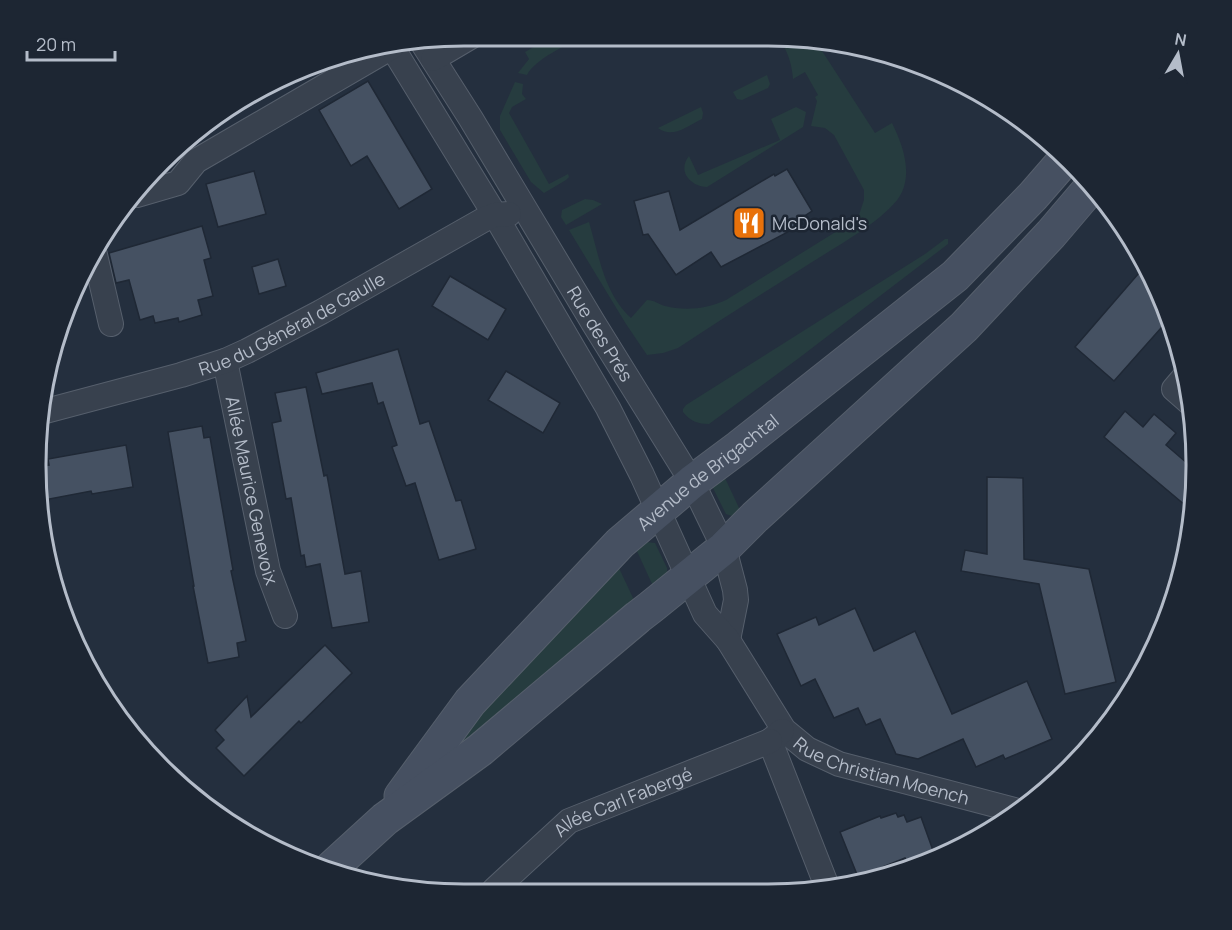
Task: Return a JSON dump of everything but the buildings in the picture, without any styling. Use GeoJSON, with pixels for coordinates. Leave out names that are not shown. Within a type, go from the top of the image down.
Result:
{"type":"FeatureCollection","features":[{"type":"Feature","properties":{"kind":"main road","name":"Avenue de Brigachtal"},"geometry":{"type":"LineString","coordinates":[[384,819],[470,702],[620,543],[692,482],[955,276],[1060,166]]}},
{"type":"Feature","properties":{"kind":"main road","name":"Avenue de Brigachtal"},"geometry":{"type":"LineString","coordinates":[[337,863],[384,819],[480,750],[724,548],[755,517],[964,327],[1052,234],[1086,193]]}},
{"type":"Feature","properties":{"kind":"street"},"geometry":{"type":"LineString","coordinates":[[428,50],[428,103]]}},
{"type":"Feature","properties":{"kind":"street","name":"Rue des Prés"},"geometry":{"type":"LineString","coordinates":[[428,50],[692,482],[724,548],[735,590],[736,600],[728,640]]}},
{"type":"Feature","properties":{"kind":"street","name":"Rue des Prés"},"geometry":{"type":"LineString","coordinates":[[397,52],[608,408],[705,614],[728,640],[777,735]]}},
{"type":"Feature","properties":{"kind":"street"},"geometry":{"type":"LineString","coordinates":[[148,192],[178,183],[196,161],[374,57]]}},
{"type":"Feature","properties":{"kind":"street","name":"Rue du Général de Gaulle"},"geometry":{"type":"LineString","coordinates":[[50,410],[225,361],[321,312],[485,219],[495,215],[528,213]]}},
{"type":"Feature","properties":{"kind":"street"},"geometry":{"type":"LineString","coordinates":[[98,266],[111,324]]}},
{"type":"Feature","properties":{"kind":"street","name":"Allée Maurice Genevoix"},"geometry":{"type":"LineString","coordinates":[[225,361],[268,572],[285,616]]}},
{"type":"Feature","properties":{"kind":"street"},"geometry":{"type":"LineString","coordinates":[[777,735],[825,879]]}},
{"type":"Feature","properties":{"kind":"street","name":"Rue Christian Moench"},"geometry":{"type":"LineString","coordinates":[[777,735],[839,764],[1007,808]]}},
{"type":"Feature","properties":{"kind":"street","name":"Allée Carl Fabergé"},"geometry":{"type":"LineString","coordinates":[[501,884],[569,821],[777,735]]}},
{"type":"Feature","properties":{"kind":"green space"},"geometry":{"type":"Polygon","coordinates":[[[536,46],[564,46],[537,63],[527,75],[518,73],[529,59],[525,52],[536,46]]]}},
{"type":"Feature","properties":{"kind":"green space"},"geometry":{"type":"Polygon","coordinates":[[[784,47],[821,50],[875,133],[892,123],[906,166],[902,192],[886,212],[846,241],[678,348],[647,355],[569,230],[589,222],[608,286],[631,318],[647,300],[673,308],[688,309],[726,300],[858,218],[864,200],[864,190],[834,135],[825,128],[811,126],[817,101],[815,97],[818,95],[805,72],[793,79],[789,57],[784,47]]]}},
{"type":"Feature","properties":{"kind":"green space"},"geometry":{"type":"Polygon","coordinates":[[[767,75],[770,84],[768,88],[742,100],[737,99],[733,92],[767,75]]]}},
{"type":"Feature","properties":{"kind":"green space"},"geometry":{"type":"Polygon","coordinates":[[[515,82],[523,84],[522,94],[526,99],[512,107],[509,113],[549,184],[568,174],[569,177],[544,193],[531,182],[500,130],[500,116],[515,82]]]}},
{"type":"Feature","properties":{"kind":"green space"},"geometry":{"type":"Polygon","coordinates":[[[701,107],[702,119],[685,128],[669,132],[658,128],[701,107]]]}},
{"type":"Feature","properties":{"kind":"green space"},"geometry":{"type":"Polygon","coordinates":[[[796,107],[806,112],[803,127],[707,187],[695,184],[687,177],[684,167],[689,156],[698,175],[780,140],[771,119],[796,107]]]}},
{"type":"Feature","properties":{"kind":"green space"},"geometry":{"type":"Polygon","coordinates":[[[585,199],[602,204],[566,225],[561,217],[562,210],[585,199]]]}},
{"type":"Feature","properties":{"kind":"green space"},"geometry":{"type":"Polygon","coordinates":[[[948,239],[948,244],[709,424],[688,418],[683,412],[686,405],[925,254],[948,239]]]}},
{"type":"Feature","properties":{"kind":"green space"},"geometry":{"type":"Polygon","coordinates":[[[724,476],[740,510],[732,516],[726,514],[712,486],[724,476]]]}},
{"type":"Feature","properties":{"kind":"green space"},"geometry":{"type":"Polygon","coordinates":[[[646,542],[655,543],[667,568],[667,573],[653,586],[636,549],[646,542]]]}},
{"type":"Feature","properties":{"kind":"green space"},"geometry":{"type":"Polygon","coordinates":[[[618,566],[634,600],[439,766],[450,738],[618,566]]]}},
{"type":"Feature","properties":{"kind":"place","name":"McDonald's"},"geometry":{"type":"Point","coordinates":[749,223]}}]}
